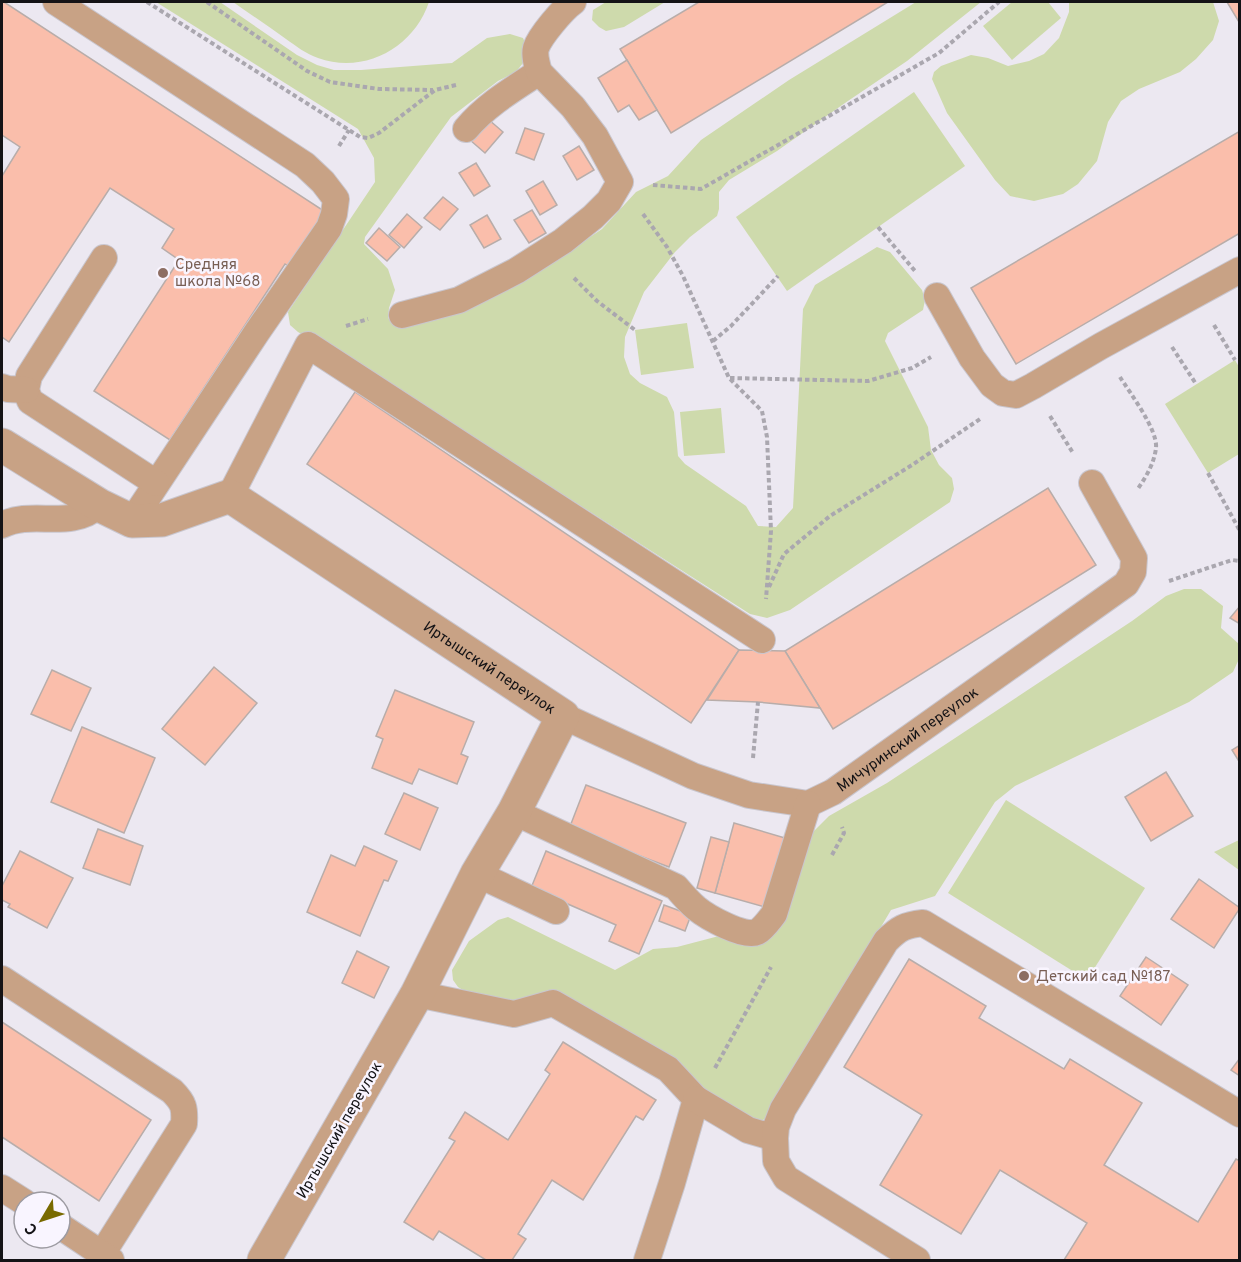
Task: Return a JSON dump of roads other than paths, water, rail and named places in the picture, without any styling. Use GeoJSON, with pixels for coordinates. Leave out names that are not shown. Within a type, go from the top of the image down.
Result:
{"type":"FeatureCollection","features":[{"type":"Feature","properties":{"kind":"street"},"geometry":{"type":"LineString","coordinates":[[2,445],[99,505],[132,521],[162,520],[230,496]]}},
{"type":"Feature","properties":{"kind":"street","name":"Иртышский переулок"},"geometry":{"type":"LineString","coordinates":[[230,496],[563,716],[514,812],[477,874],[417,994],[264,1260]]}},
{"type":"Feature","properties":{"kind":"lane"},"geometry":{"type":"LineString","coordinates":[[56,2],[305,165],[323,182],[336,199],[329,228],[132,521]]}},
{"type":"Feature","properties":{"kind":"lane"},"geometry":{"type":"LineString","coordinates":[[402,315],[459,300],[516,271],[563,241],[593,217],[609,201],[620,182],[595,136],[573,107],[539,72],[535,49],[545,33],[573,2]]}},
{"type":"Feature","properties":{"kind":"lane"},"geometry":{"type":"LineString","coordinates":[[466,129],[491,105],[539,72]]}},
{"type":"Feature","properties":{"kind":"lane"},"geometry":{"type":"LineString","coordinates":[[104,258],[29,376],[14,389],[156,483]]}},
{"type":"Feature","properties":{"kind":"lane"},"geometry":{"type":"LineString","coordinates":[[937,296],[972,358],[992,385],[1003,393],[1024,391],[1239,270]]}},
{"type":"Feature","properties":{"kind":"lane"},"geometry":{"type":"LineString","coordinates":[[230,496],[308,345],[762,640]]}},
{"type":"Feature","properties":{"kind":"lane","name":"Мичуринский переулок"},"geometry":{"type":"LineString","coordinates":[[808,804],[833,792],[1126,584],[1133,572],[1134,558],[1092,483]]}},
{"type":"Feature","properties":{"kind":"lane"},"geometry":{"type":"LineString","coordinates":[[2,525],[12,519],[70,518],[89,513],[99,505]]}},
{"type":"Feature","properties":{"kind":"lane"},"geometry":{"type":"LineString","coordinates":[[514,812],[676,887],[696,908],[718,922],[746,933],[756,932],[766,925],[774,914],[808,804],[749,795],[693,776],[563,716]]}},
{"type":"Feature","properties":{"kind":"lane"},"geometry":{"type":"LineString","coordinates":[[477,874],[556,911]]}},
{"type":"Feature","properties":{"kind":"lane"},"geometry":{"type":"LineString","coordinates":[[917,1260],[786,1178],[776,1161],[775,1138],[776,1126],[783,1109],[886,941],[897,930],[908,924],[923,922],[1239,1114]]}},
{"type":"Feature","properties":{"kind":"lane"},"geometry":{"type":"LineString","coordinates":[[2,979],[172,1091],[181,1101],[185,1111],[184,1125],[107,1257],[72,1234]]}},
{"type":"Feature","properties":{"kind":"lane"},"geometry":{"type":"LineString","coordinates":[[417,994],[514,1014],[553,1003],[668,1069],[696,1099],[748,1130],[775,1138]]}},
{"type":"Feature","properties":{"kind":"lane"},"geometry":{"type":"LineString","coordinates":[[647,1260],[696,1099]]}},
{"type":"Feature","properties":{"kind":"place","name":"Средняя школа №68"},"geometry":{"type":"Point","coordinates":[163,273]}},
{"type":"Feature","properties":{"kind":"place","name":"Детский сад №187"},"geometry":{"type":"Point","coordinates":[1024,976]}}]}
